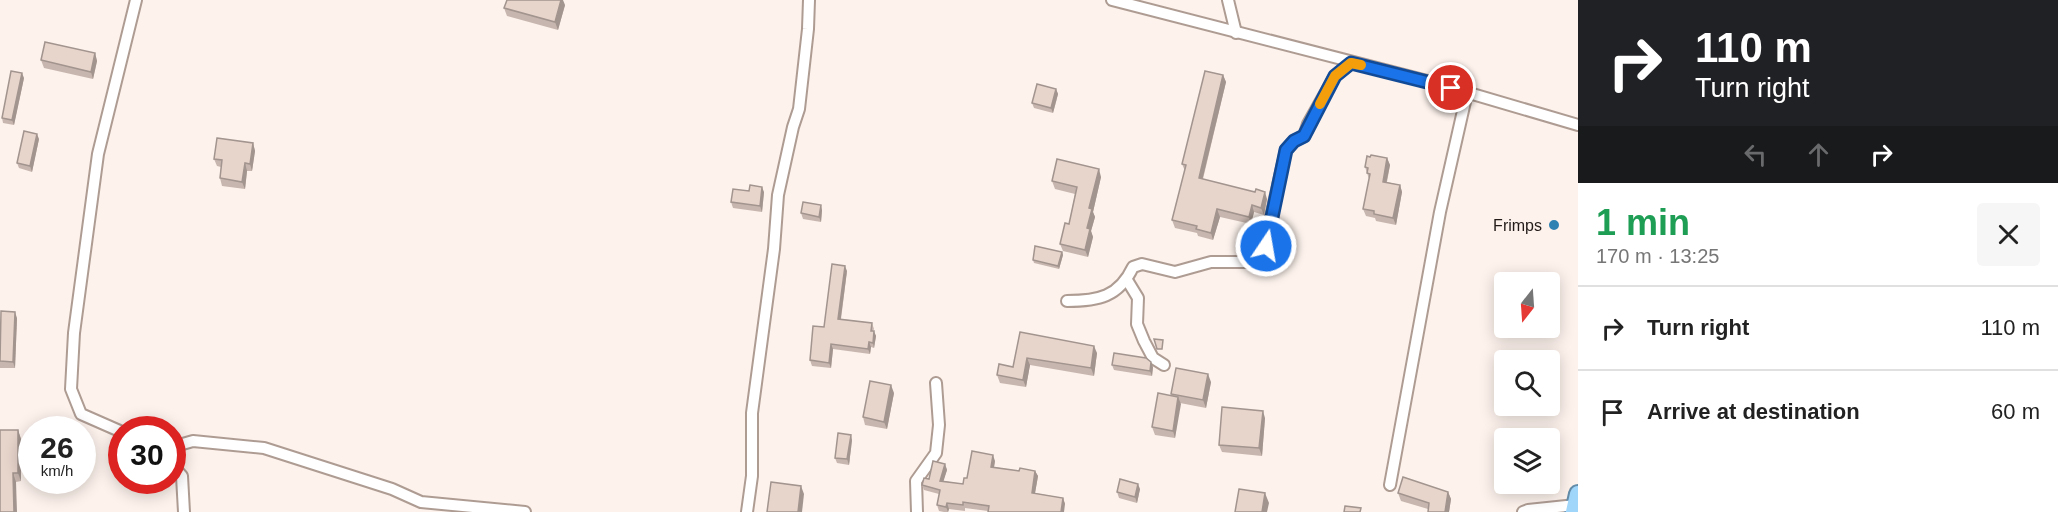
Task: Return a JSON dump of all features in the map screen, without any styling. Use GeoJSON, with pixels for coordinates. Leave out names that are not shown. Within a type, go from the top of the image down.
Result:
{"type":"FeatureCollection","features":[{"type":"Feature","properties":{"kind":"street"},"geometry":{"type":"LineString","coordinates":[[108,426],[81,414],[70,389],[74,333],[98,153],[136,0]]}},
{"type":"Feature","properties":{"kind":"street"},"geometry":{"type":"LineString","coordinates":[[747,512],[752,476],[752,413],[774,249],[778,195],[799,109],[809,0]]}},
{"type":"Feature","properties":{"kind":"street"},"geometry":{"type":"LineString","coordinates":[[1112,0],[1467,93],[1578,125]]}},
{"type":"Feature","properties":{"kind":"street"},"geometry":{"type":"LineString","coordinates":[[1228,0],[1236,33]]}},
{"type":"Feature","properties":{"kind":"street"},"geometry":{"type":"LineString","coordinates":[[1067,301],[1091,301],[1105,296],[1118,289],[1127,280],[1133,267],[1142,264],[1175,272],[1211,262],[1254,262],[1262,256],[1286,150],[1294,141],[1304,136],[1335,76],[1351,63]]}},
{"type":"Feature","properties":{"kind":"street"},"geometry":{"type":"LineString","coordinates":[[1390,484],[1440,212],[1467,93]]}},
{"type":"Feature","properties":{"kind":"street"},"geometry":{"type":"LineString","coordinates":[[1127,280],[1138,298],[1137,324],[1144,341],[1154,358],[1164,365]]}},
{"type":"Feature","properties":{"kind":"street"},"geometry":{"type":"LineString","coordinates":[[917,512],[916,481],[936,453],[939,425],[936,384]]}},
{"type":"Feature","properties":{"kind":"street"},"geometry":{"type":"LineString","coordinates":[[186,443],[193,441],[264,448],[392,489],[421,502],[525,512]]}},
{"type":"Feature","properties":{"kind":"street"},"geometry":{"type":"LineString","coordinates":[[183,494],[184,512]]}},
{"type":"Feature","properties":{"kind":"street"},"geometry":{"type":"LineString","coordinates":[[1526,511],[1576,504]]}},
{"type":"Feature","properties":{"kind":"building"},"geometry":{"type":"Polygon","coordinates":[[[507,0],[561,0],[555,22],[504,8],[507,0]]]}},
{"type":"Feature","properties":{"kind":"building"},"geometry":{"type":"Polygon","coordinates":[[[45,42],[95,53],[91,72],[41,60],[45,42]]]}},
{"type":"Feature","properties":{"kind":"building"},"geometry":{"type":"Polygon","coordinates":[[[11,71],[22,73],[12,120],[2,118],[11,71]]]}},
{"type":"Feature","properties":{"kind":"building"},"geometry":{"type":"Polygon","coordinates":[[[1205,71],[1223,75],[1199,178],[1255,192],[1256,189],[1265,192],[1261,208],[1252,205],[1249,217],[1217,209],[1211,233],[1196,229],[1197,226],[1172,220],[1186,165],[1182,164],[1205,71]]]}},
{"type":"Feature","properties":{"kind":"building"},"geometry":{"type":"Polygon","coordinates":[[[1037,84],[1056,89],[1051,108],[1032,103],[1037,84]]]}},
{"type":"Feature","properties":{"kind":"building"},"geometry":{"type":"Polygon","coordinates":[[[24,131],[37,134],[30,166],[17,163],[24,131]]]}},
{"type":"Feature","properties":{"kind":"building"},"geometry":{"type":"Polygon","coordinates":[[[217,138],[253,143],[250,164],[245,163],[242,182],[220,178],[222,160],[214,159],[217,138]]]}},
{"type":"Feature","properties":{"kind":"building"},"geometry":{"type":"Polygon","coordinates":[[[1367,156],[1387,158],[1383,182],[1400,185],[1393,218],[1363,209],[1370,174],[1367,173],[1368,168],[1365,167],[1367,156]]]}},
{"type":"Feature","properties":{"kind":"building"},"geometry":{"type":"Polygon","coordinates":[[[1057,159],[1099,169],[1089,208],[1092,209],[1085,250],[1060,244],[1065,223],[1069,224],[1077,187],[1052,181],[1057,159]]]}},
{"type":"Feature","properties":{"kind":"building"},"geometry":{"type":"Polygon","coordinates":[[[750,185],[762,187],[760,206],[731,202],[733,189],[749,191],[750,185]]]}},
{"type":"Feature","properties":{"kind":"building"},"geometry":{"type":"Polygon","coordinates":[[[803,202],[821,205],[819,217],[801,213],[803,202]]]}},
{"type":"Feature","properties":{"kind":"building"},"geometry":{"type":"Polygon","coordinates":[[[1035,246],[1062,252],[1058,266],[1033,260],[1035,246]]]}},
{"type":"Feature","properties":{"kind":"building"},"geometry":{"type":"Polygon","coordinates":[[[832,264],[845,266],[838,319],[872,323],[871,331],[874,331],[873,343],[869,342],[868,349],[831,344],[829,363],[810,360],[813,326],[824,327],[832,264]]]}},
{"type":"Feature","properties":{"kind":"building"},"geometry":{"type":"Polygon","coordinates":[[[1,311],[15,312],[13,362],[0,361],[1,311]]]}},
{"type":"Feature","properties":{"kind":"building"},"geometry":{"type":"Polygon","coordinates":[[[1020,332],[1094,346],[1091,368],[1027,358],[1023,380],[997,375],[999,364],[1013,367],[1020,332]]]}},
{"type":"Feature","properties":{"kind":"building"},"geometry":{"type":"Polygon","coordinates":[[[1154,339],[1163,340],[1162,349],[1157,349],[1154,339]]]}},
{"type":"Feature","properties":{"kind":"building"},"geometry":{"type":"Polygon","coordinates":[[[1114,353],[1146,358],[1151,362],[1150,371],[1112,365],[1114,353]]]}},
{"type":"Feature","properties":{"kind":"building"},"geometry":{"type":"Polygon","coordinates":[[[1176,368],[1208,374],[1203,400],[1171,394],[1176,368]]]}},
{"type":"Feature","properties":{"kind":"building"},"geometry":{"type":"Polygon","coordinates":[[[870,381],[891,385],[884,422],[863,417],[870,381]]]}},
{"type":"Feature","properties":{"kind":"building"},"geometry":{"type":"Polygon","coordinates":[[[1158,393],[1178,397],[1173,431],[1152,427],[1158,393]]]}},
{"type":"Feature","properties":{"kind":"building"},"geometry":{"type":"Polygon","coordinates":[[[1222,407],[1263,411],[1259,448],[1219,445],[1222,407]]]}},
{"type":"Feature","properties":{"kind":"building"},"geometry":{"type":"Polygon","coordinates":[[[0,430],[18,430],[18,473],[13,473],[14,512],[0,512],[0,430]]]}},
{"type":"Feature","properties":{"kind":"building"},"geometry":{"type":"Polygon","coordinates":[[[838,433],[851,435],[847,459],[835,458],[838,433]]]}},
{"type":"Feature","properties":{"kind":"building"},"geometry":{"type":"Polygon","coordinates":[[[972,451],[993,455],[991,467],[1035,471],[1032,493],[1063,498],[1061,512],[988,512],[989,506],[963,502],[963,505],[947,503],[946,507],[937,505],[940,490],[922,485],[924,478],[929,479],[933,461],[945,464],[940,481],[963,484],[964,478],[967,478],[972,451]]]}},
{"type":"Feature","properties":{"kind":"building"},"geometry":{"type":"Polygon","coordinates":[[[1403,477],[1448,492],[1445,512],[1428,512],[1429,503],[1398,493],[1403,477]]]}},
{"type":"Feature","properties":{"kind":"building"},"geometry":{"type":"Polygon","coordinates":[[[1120,479],[1138,484],[1135,497],[1117,492],[1120,479]]]}},
{"type":"Feature","properties":{"kind":"building"},"geometry":{"type":"Polygon","coordinates":[[[771,482],[801,486],[798,512],[767,512],[771,482]]]}},
{"type":"Feature","properties":{"kind":"building"},"geometry":{"type":"Polygon","coordinates":[[[1239,489],[1265,493],[1262,512],[1235,512],[1239,489]]]}},
{"type":"Feature","properties":{"kind":"building"},"geometry":{"type":"Polygon","coordinates":[[[1345,506],[1361,508],[1360,512],[1344,512],[1345,506]]]}},
{"type":"Feature","properties":{"kind":"slow traffic"},"geometry":{"type":"LineString","coordinates":[[1320,104],[1335,76],[1351,63],[1361,65]]}},
{"type":"Feature","properties":{"kind":"place","name":"Frimps"},"geometry":{"type":"Point","coordinates":[1554,225]}},
{"type":"Feature","properties":{"kind":"route"},"geometry":{"type":"LineString","coordinates":[[1266,246],[1286,150],[1294,141],[1304,136],[1308,124],[1335,76],[1351,63],[1451,88]]}}]}
